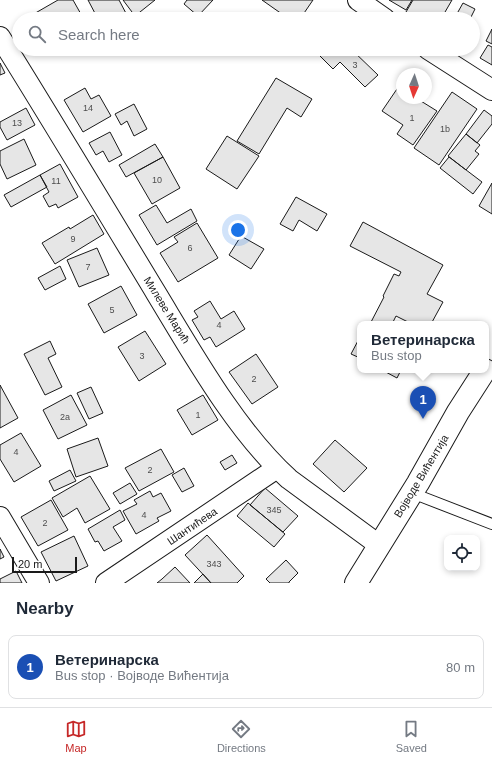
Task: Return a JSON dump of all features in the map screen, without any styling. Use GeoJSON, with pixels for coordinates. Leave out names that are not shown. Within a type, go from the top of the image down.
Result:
{"type":"FeatureCollection","features":[{"type":"Feature","properties":{"kind":"main road","name":"Војводе Вићентија"},"geometry":{"type":"LineString","coordinates":[[356,583],[412,493],[458,412],[484,373]]}},
{"type":"Feature","properties":{"kind":"street"},"geometry":{"type":"LineString","coordinates":[[358,0],[375,12]]}},
{"type":"Feature","properties":{"kind":"street","name":"Милеве Марић"},"geometry":{"type":"LineString","coordinates":[[0,37],[224,401],[277,468],[301,489],[379,545]]}},
{"type":"Feature","properties":{"kind":"street"},"geometry":{"type":"LineString","coordinates":[[439,56],[492,90]]}},
{"type":"Feature","properties":{"kind":"street","name":"Шантићева"},"geometry":{"type":"LineString","coordinates":[[106,583],[277,468]]}},
{"type":"Feature","properties":{"kind":"street"},"geometry":{"type":"LineString","coordinates":[[0,517],[39,583]]}},
{"type":"Feature","properties":{"kind":"lane"},"geometry":{"type":"LineString","coordinates":[[412,493],[492,524]]}},
{"type":"Feature","properties":{"kind":"building"},"geometry":{"type":"Polygon","coordinates":[[[58,0],[73,0],[80,12],[37,12],[58,0]]]}},
{"type":"Feature","properties":{"kind":"building"},"geometry":{"type":"Polygon","coordinates":[[[88,0],[119,0],[125,12],[94,12],[88,0]]]}},
{"type":"Feature","properties":{"kind":"building"},"geometry":{"type":"Polygon","coordinates":[[[123,0],[155,0],[140,12],[132,12],[123,0]]]}},
{"type":"Feature","properties":{"kind":"building"},"geometry":{"type":"Polygon","coordinates":[[[187,0],[213,0],[202,12],[193,12],[184,4],[187,0]]]}},
{"type":"Feature","properties":{"kind":"building"},"geometry":{"type":"Polygon","coordinates":[[[262,0],[313,0],[305,12],[279,12],[262,0]]]}},
{"type":"Feature","properties":{"kind":"building"},"geometry":{"type":"Polygon","coordinates":[[[389,0],[412,0],[406,10],[389,0]]]}},
{"type":"Feature","properties":{"kind":"building"},"geometry":{"type":"Polygon","coordinates":[[[413,0],[452,0],[445,12],[406,12],[413,0]]]}},
{"type":"Feature","properties":{"kind":"building"},"geometry":{"type":"Polygon","coordinates":[[[463,3],[475,9],[474,12],[458,12],[463,3]]]}},
{"type":"Feature","properties":{"kind":"building"},"geometry":{"type":"Polygon","coordinates":[[[492,29],[492,44],[486,41],[492,29]]]}},
{"type":"Feature","properties":{"kind":"building"},"geometry":{"type":"Polygon","coordinates":[[[488,45],[492,47],[492,65],[480,58],[488,45]]]}},
{"type":"Feature","properties":{"kind":"building"},"geometry":{"type":"Polygon","coordinates":[[[320,56],[358,56],[378,75],[365,87],[340,62],[333,69],[320,56]]]}},
{"type":"Feature","properties":{"kind":"building"},"geometry":{"type":"Polygon","coordinates":[[[0,63],[5,73],[0,75],[0,63]]]}},
{"type":"Feature","properties":{"kind":"building"},"geometry":{"type":"Polygon","coordinates":[[[276,78],[312,99],[301,117],[287,108],[259,154],[237,141],[276,78]]]}},
{"type":"Feature","properties":{"kind":"building"},"geometry":{"type":"Polygon","coordinates":[[[85,88],[91,99],[99,95],[111,116],[83,132],[64,100],[85,88]]]}},
{"type":"Feature","properties":{"kind":"building"},"geometry":{"type":"Polygon","coordinates":[[[396,90],[396,104],[426,104],[437,111],[413,145],[397,134],[403,125],[382,111],[396,90]]]}},
{"type":"Feature","properties":{"kind":"building"},"geometry":{"type":"Polygon","coordinates":[[[452,92],[477,109],[439,165],[414,148],[452,92]]]}},
{"type":"Feature","properties":{"kind":"building"},"geometry":{"type":"Polygon","coordinates":[[[134,104],[147,129],[134,136],[127,121],[121,125],[115,114],[134,104]]]}},
{"type":"Feature","properties":{"kind":"building"},"geometry":{"type":"Polygon","coordinates":[[[26,108],[35,125],[7,140],[0,127],[0,122],[26,108]]]}},
{"type":"Feature","properties":{"kind":"building"},"geometry":{"type":"Polygon","coordinates":[[[484,110],[492,116],[492,124],[477,143],[466,134],[484,110]]]}},
{"type":"Feature","properties":{"kind":"building"},"geometry":{"type":"Polygon","coordinates":[[[110,132],[122,155],[109,162],[103,151],[96,155],[89,143],[110,132]]]}},
{"type":"Feature","properties":{"kind":"building"},"geometry":{"type":"Polygon","coordinates":[[[466,134],[480,145],[475,151],[479,154],[466,170],[448,156],[466,134]]]}},
{"type":"Feature","properties":{"kind":"building"},"geometry":{"type":"Polygon","coordinates":[[[227,136],[259,156],[237,189],[206,169],[227,136]]]}},
{"type":"Feature","properties":{"kind":"building"},"geometry":{"type":"Polygon","coordinates":[[[24,139],[36,165],[7,179],[0,164],[0,151],[24,139]]]}},
{"type":"Feature","properties":{"kind":"building"},"geometry":{"type":"Polygon","coordinates":[[[155,144],[163,157],[126,177],[119,165],[155,144]]]}},
{"type":"Feature","properties":{"kind":"building"},"geometry":{"type":"Polygon","coordinates":[[[163,157],[180,188],[152,204],[134,173],[163,157]]]}},
{"type":"Feature","properties":{"kind":"building"},"geometry":{"type":"Polygon","coordinates":[[[449,157],[482,182],[473,194],[440,168],[449,157]]]}},
{"type":"Feature","properties":{"kind":"building"},"geometry":{"type":"Polygon","coordinates":[[[60,164],[78,197],[58,208],[56,204],[49,207],[43,196],[49,192],[40,175],[60,164]]]}},
{"type":"Feature","properties":{"kind":"building"},"geometry":{"type":"Polygon","coordinates":[[[40,175],[47,187],[11,207],[4,195],[40,175]]]}},
{"type":"Feature","properties":{"kind":"building"},"geometry":{"type":"Polygon","coordinates":[[[492,183],[492,214],[479,206],[492,183]]]}},
{"type":"Feature","properties":{"kind":"building"},"geometry":{"type":"Polygon","coordinates":[[[296,197],[327,214],[317,231],[299,220],[293,231],[280,224],[296,197]]]}},
{"type":"Feature","properties":{"kind":"building"},"geometry":{"type":"Polygon","coordinates":[[[156,205],[167,223],[191,209],[197,221],[157,245],[139,215],[156,205]]]}},
{"type":"Feature","properties":{"kind":"building"},"geometry":{"type":"Polygon","coordinates":[[[93,215],[104,234],[55,264],[42,243],[69,227],[70,229],[93,215]]]}},
{"type":"Feature","properties":{"kind":"building"},"geometry":{"type":"Polygon","coordinates":[[[363,222],[443,265],[427,294],[443,302],[433,321],[406,321],[396,316],[394,321],[372,321],[394,274],[399,276],[401,272],[350,246],[363,222]]]}},
{"type":"Feature","properties":{"kind":"building"},"geometry":{"type":"Polygon","coordinates":[[[197,223],[218,258],[178,282],[160,253],[178,242],[174,237],[197,223]]]}},
{"type":"Feature","properties":{"kind":"building"},"geometry":{"type":"Polygon","coordinates":[[[241,236],[264,249],[251,269],[229,255],[241,236]]]}},
{"type":"Feature","properties":{"kind":"building"},"geometry":{"type":"Polygon","coordinates":[[[97,248],[109,275],[79,287],[67,260],[97,248]]]}},
{"type":"Feature","properties":{"kind":"building"},"geometry":{"type":"Polygon","coordinates":[[[60,266],[66,279],[45,290],[38,278],[60,266]]]}},
{"type":"Feature","properties":{"kind":"building"},"geometry":{"type":"Polygon","coordinates":[[[121,286],[137,315],[104,333],[88,304],[121,286]]]}},
{"type":"Feature","properties":{"kind":"building"},"geometry":{"type":"Polygon","coordinates":[[[210,301],[221,319],[234,311],[245,329],[216,347],[210,337],[204,340],[192,320],[198,317],[194,311],[210,301]]]}},
{"type":"Feature","properties":{"kind":"building"},"geometry":{"type":"Polygon","coordinates":[[[145,331],[166,364],[139,381],[118,347],[145,331]]]}},
{"type":"Feature","properties":{"kind":"building"},"geometry":{"type":"Polygon","coordinates":[[[50,341],[56,354],[48,358],[62,387],[45,395],[24,354],[50,341]]]}},
{"type":"Feature","properties":{"kind":"building"},"geometry":{"type":"Polygon","coordinates":[[[357,343],[357,357],[351,354],[357,343]]]}},
{"type":"Feature","properties":{"kind":"building"},"geometry":{"type":"Polygon","coordinates":[[[256,354],[278,387],[252,404],[229,372],[256,354]]]}},
{"type":"Feature","properties":{"kind":"building"},"geometry":{"type":"Polygon","coordinates":[[[388,373],[400,373],[397,378],[388,373]]]}},
{"type":"Feature","properties":{"kind":"building"},"geometry":{"type":"Polygon","coordinates":[[[0,385],[18,418],[0,428],[0,385]]]}},
{"type":"Feature","properties":{"kind":"building"},"geometry":{"type":"Polygon","coordinates":[[[91,387],[103,413],[89,419],[77,393],[91,387]]]}},
{"type":"Feature","properties":{"kind":"building"},"geometry":{"type":"Polygon","coordinates":[[[71,395],[87,425],[58,439],[43,410],[71,395]]]}},
{"type":"Feature","properties":{"kind":"building"},"geometry":{"type":"Polygon","coordinates":[[[203,395],[218,420],[192,435],[177,410],[203,395]]]}},
{"type":"Feature","properties":{"kind":"building"},"geometry":{"type":"Polygon","coordinates":[[[21,433],[41,466],[14,482],[0,459],[0,445],[21,433]]]}},
{"type":"Feature","properties":{"kind":"building"},"geometry":{"type":"Polygon","coordinates":[[[98,438],[108,466],[76,477],[67,449],[98,438]]]}},
{"type":"Feature","properties":{"kind":"building"},"geometry":{"type":"Polygon","coordinates":[[[335,440],[367,468],[344,492],[313,464],[335,440]]]}},
{"type":"Feature","properties":{"kind":"building"},"geometry":{"type":"Polygon","coordinates":[[[161,449],[174,472],[139,491],[125,468],[161,449]]]}},
{"type":"Feature","properties":{"kind":"building"},"geometry":{"type":"Polygon","coordinates":[[[232,455],[237,463],[225,470],[220,462],[232,455]]]}},
{"type":"Feature","properties":{"kind":"building"},"geometry":{"type":"Polygon","coordinates":[[[184,468],[194,486],[182,492],[172,475],[184,468]]]}},
{"type":"Feature","properties":{"kind":"building"},"geometry":{"type":"Polygon","coordinates":[[[70,470],[76,481],[54,491],[49,481],[70,470]]]}},
{"type":"Feature","properties":{"kind":"building"},"geometry":{"type":"Polygon","coordinates":[[[90,476],[110,509],[85,523],[77,508],[63,517],[52,498],[90,476]]]}},
{"type":"Feature","properties":{"kind":"building"},"geometry":{"type":"Polygon","coordinates":[[[130,483],[137,494],[120,504],[113,493],[130,483]]]}},
{"type":"Feature","properties":{"kind":"building"},"geometry":{"type":"Polygon","coordinates":[[[265,488],[298,516],[283,532],[250,505],[265,488]]]}},
{"type":"Feature","properties":{"kind":"building"},"geometry":{"type":"Polygon","coordinates":[[[150,491],[153,497],[161,493],[171,511],[157,518],[159,521],[136,534],[123,511],[137,504],[134,500],[150,491]]]}},
{"type":"Feature","properties":{"kind":"building"},"geometry":{"type":"Polygon","coordinates":[[[51,500],[68,530],[38,546],[21,517],[51,500]]]}},
{"type":"Feature","properties":{"kind":"building"},"geometry":{"type":"Polygon","coordinates":[[[248,503],[285,534],[274,547],[237,516],[248,503]]]}},
{"type":"Feature","properties":{"kind":"building"},"geometry":{"type":"Polygon","coordinates":[[[120,510],[125,520],[113,527],[122,541],[104,551],[98,541],[95,542],[88,529],[120,510]]]}},
{"type":"Feature","properties":{"kind":"building"},"geometry":{"type":"Polygon","coordinates":[[[207,535],[244,576],[237,583],[211,583],[185,555],[207,535]]]}},
{"type":"Feature","properties":{"kind":"building"},"geometry":{"type":"Polygon","coordinates":[[[74,536],[88,566],[56,581],[41,552],[74,536]]]}},
{"type":"Feature","properties":{"kind":"building"},"geometry":{"type":"Polygon","coordinates":[[[0,549],[4,557],[0,559],[0,549]]]}},
{"type":"Feature","properties":{"kind":"building"},"geometry":{"type":"Polygon","coordinates":[[[286,560],[298,573],[289,583],[270,583],[266,579],[286,560]]]}},
{"type":"Feature","properties":{"kind":"building"},"geometry":{"type":"Polygon","coordinates":[[[175,567],[190,583],[157,583],[162,579],[175,567]]]}},
{"type":"Feature","properties":{"kind":"building"},"geometry":{"type":"Polygon","coordinates":[[[16,571],[22,583],[0,583],[0,579],[16,571]]]}},
{"type":"Feature","properties":{"kind":"building"},"geometry":{"type":"Polygon","coordinates":[[[203,574],[211,583],[194,583],[203,574]]]}},
{"type":"Feature","properties":{"kind":"place","name":"Ветеринарска"},"geometry":{"type":"Point","coordinates":[423,419]}}]}
